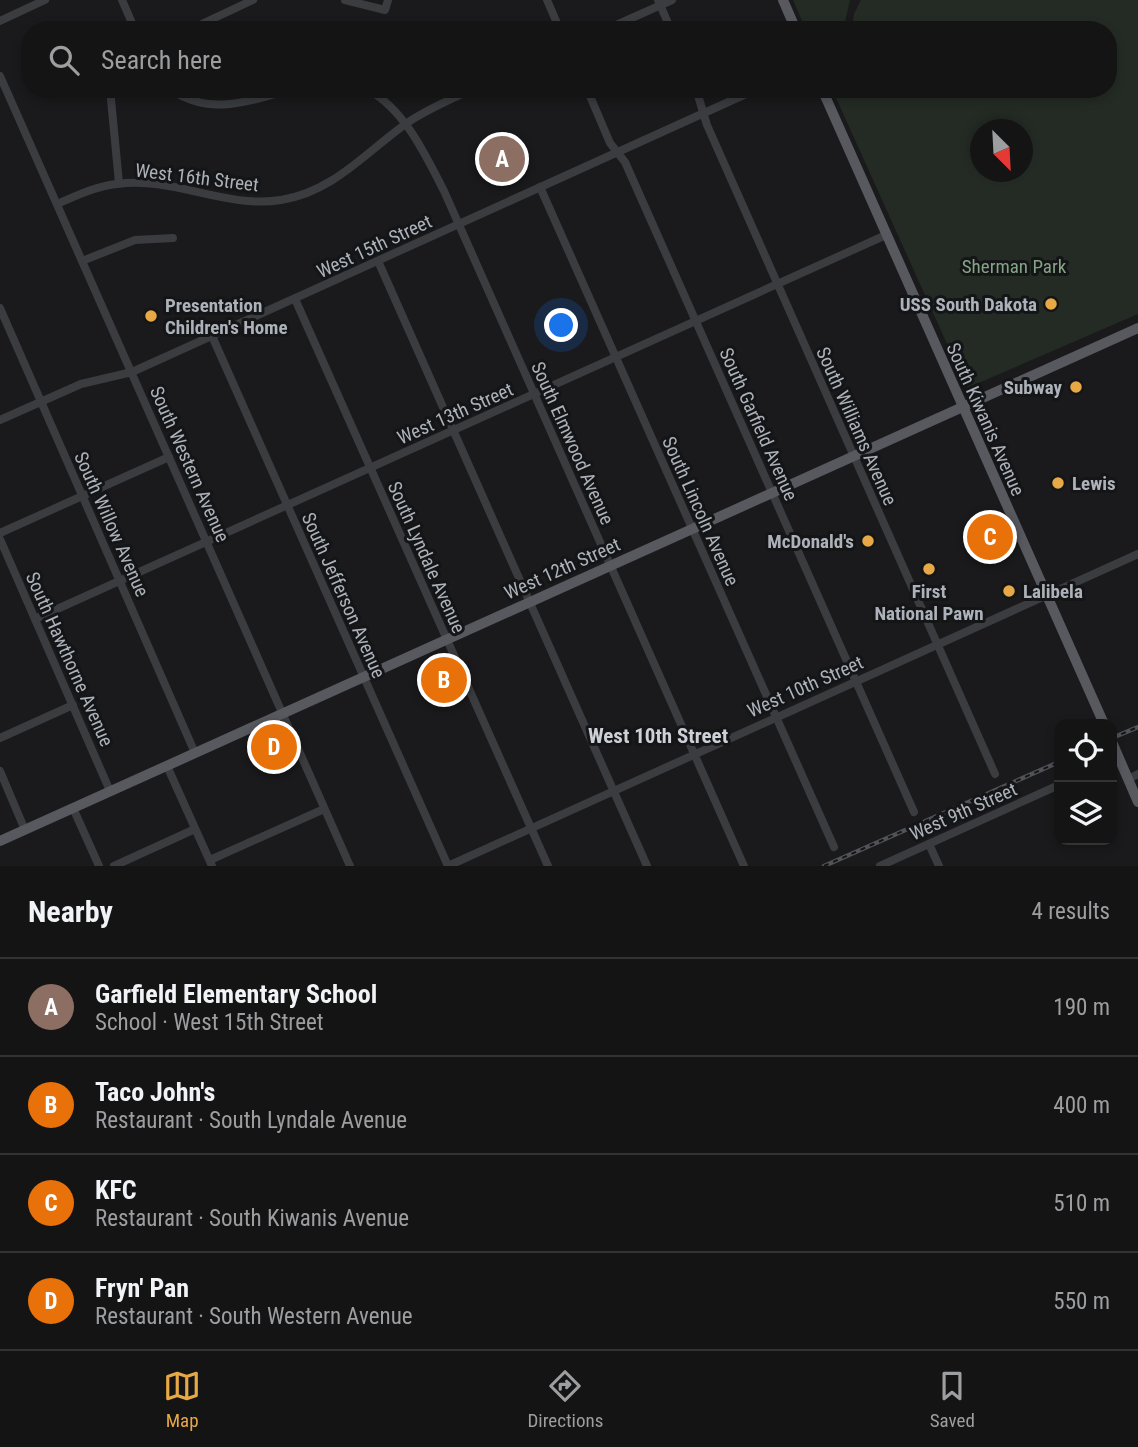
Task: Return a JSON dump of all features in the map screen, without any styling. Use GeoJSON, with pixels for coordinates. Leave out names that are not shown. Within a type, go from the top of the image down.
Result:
{"type":"FeatureCollection","features":[{"type":"Feature","properties":{"kind":"main road"},"geometry":{"type":"LineString","coordinates":[[783,0],[792,21]]}},
{"type":"Feature","properties":{"kind":"main road","name":"South Kiwanis Avenue"},"geometry":{"type":"LineString","coordinates":[[826,98],[1102,719]]}},
{"type":"Feature","properties":{"kind":"main road","name":"West 12th Street"},"geometry":{"type":"LineString","coordinates":[[0,841],[1138,328]]}},
{"type":"Feature","properties":{"kind":"main road"},"geometry":{"type":"LineString","coordinates":[[1117,763],[1133,777],[1138,802]]}},
{"type":"Feature","properties":{"kind":"street"},"geometry":{"type":"LineString","coordinates":[[0,20],[45,0]]}},
{"type":"Feature","properties":{"kind":"street"},"geometry":{"type":"LineString","coordinates":[[122,0],[131,21]]}},
{"type":"Feature","properties":{"kind":"street"},"geometry":{"type":"LineString","coordinates":[[208,21],[253,0]]}},
{"type":"Feature","properties":{"kind":"street"},"geometry":{"type":"LineString","coordinates":[[345,0],[385,10],[388,0]]}},
{"type":"Feature","properties":{"kind":"street"},"geometry":{"type":"LineString","coordinates":[[547,0],[556,21]]}},
{"type":"Feature","properties":{"kind":"street"},"geometry":{"type":"LineString","coordinates":[[624,21],[659,3],[672,0]]}},
{"type":"Feature","properties":{"kind":"street"},"geometry":{"type":"LineString","coordinates":[[659,3],[667,21]]}},
{"type":"Feature","properties":{"kind":"street","name":"South Western Avenue"},"geometry":{"type":"LineString","coordinates":[[0,76],[350,866]]}},
{"type":"Feature","properties":{"kind":"street"},"geometry":{"type":"LineString","coordinates":[[111,98],[119,183]]}},
{"type":"Feature","properties":{"kind":"street"},"geometry":{"type":"LineString","coordinates":[[187,98],[218,107],[255,98]]}},
{"type":"Feature","properties":{"kind":"street","name":"South Elmwood Avenue"},"geometry":{"type":"LineString","coordinates":[[382,98],[406,124],[427,158],[459,224],[744,866]]}},
{"type":"Feature","properties":{"kind":"street","name":"West 16th Street"},"geometry":{"type":"LineString","coordinates":[[57,204],[85,192],[119,183],[167,187],[242,202],[282,200],[332,181],[406,124],[427,110],[453,98]]}},
{"type":"Feature","properties":{"kind":"street","name":"South Garfield Avenue"},"geometry":{"type":"LineString","coordinates":[[591,98],[617,152],[625,162],[915,812]]}},
{"type":"Feature","properties":{"kind":"street","name":"South Williams Avenue"},"geometry":{"type":"LineString","coordinates":[[699,98],[777,284],[995,774]]}},
{"type":"Feature","properties":{"kind":"street","name":"West 15th Street"},"geometry":{"type":"LineString","coordinates":[[0,420],[81,384],[132,372],[737,98]]}},
{"type":"Feature","properties":{"kind":"street","name":"South Lincoln Avenue"},"geometry":{"type":"LineString","coordinates":[[540,187],[774,718],[834,847]]}},
{"type":"Feature","properties":{"kind":"street","name":"West 13th Street"},"geometry":{"type":"LineString","coordinates":[[35,619],[886,235]]}},
{"type":"Feature","properties":{"kind":"street"},"geometry":{"type":"LineString","coordinates":[[82,261],[135,240],[173,238]]}},
{"type":"Feature","properties":{"kind":"street"},"geometry":{"type":"LineString","coordinates":[[378,261],[647,866]]}},
{"type":"Feature","properties":{"kind":"street","name":"South Lyndale Avenue"},"geometry":{"type":"LineString","coordinates":[[295,299],[548,866]]}},
{"type":"Feature","properties":{"kind":"street","name":"South Willow Avenue"},"geometry":{"type":"LineString","coordinates":[[0,308],[195,753]]}},
{"type":"Feature","properties":{"kind":"street","name":"South Jefferson Avenue"},"geometry":{"type":"LineString","coordinates":[[212,336],[448,866]]}},
{"type":"Feature","properties":{"kind":"street"},"geometry":{"type":"LineString","coordinates":[[0,533],[169,457]]}},
{"type":"Feature","properties":{"kind":"street","name":"South Hawthorne Avenue"},"geometry":{"type":"LineString","coordinates":[[0,539],[110,791]]}},
{"type":"Feature","properties":{"kind":"street","name":"West 10th Street"},"geometry":{"type":"LineString","coordinates":[[448,866],[1138,554]]}},
{"type":"Feature","properties":{"kind":"street"},"geometry":{"type":"LineString","coordinates":[[0,738],[73,705]]}},
{"type":"Feature","properties":{"kind":"street"},"geometry":{"type":"LineString","coordinates":[[167,766],[211,863],[324,808]]}},
{"type":"Feature","properties":{"kind":"street"},"geometry":{"type":"LineString","coordinates":[[0,771],[25,830]]}},
{"type":"Feature","properties":{"kind":"street","name":"West 9th Street"},"geometry":{"type":"LineString","coordinates":[[880,866],[1054,787]]}},
{"type":"Feature","properties":{"kind":"street"},"geometry":{"type":"LineString","coordinates":[[73,808],[99,866]]}},
{"type":"Feature","properties":{"kind":"street"},"geometry":{"type":"LineString","coordinates":[[114,866],[195,829]]}},
{"type":"Feature","properties":{"kind":"street"},"geometry":{"type":"LineString","coordinates":[[929,844],[939,866]]}},
{"type":"Feature","properties":{"kind":"green space"},"geometry":{"type":"Polygon","coordinates":[[[793,0],[850,0],[845,21],[802,21],[793,0]]]}},
{"type":"Feature","properties":{"kind":"green space","name":"Sherman Park"},"geometry":{"type":"Polygon","coordinates":[[[861,0],[1138,0],[1138,314],[967,388],[836,98],[1117,98],[1117,21],[853,21],[854,14],[861,0]]]}},
{"type":"Feature","properties":{"kind":"railway"},"geometry":{"type":"LineString","coordinates":[[1117,736],[1138,727]]}},
{"type":"Feature","properties":{"kind":"railway"},"geometry":{"type":"LineString","coordinates":[[824,866],[1054,764]]}},
{"type":"Feature","properties":{"kind":"place","name":"Garfield Elementary School"},"geometry":{"type":"Point","coordinates":[502,159]}},
{"type":"Feature","properties":{"kind":"place","name":"USS South Dakota"},"geometry":{"type":"Point","coordinates":[1051,304]}},
{"type":"Feature","properties":{"kind":"place","name":"Presentation Children's Home"},"geometry":{"type":"Point","coordinates":[151,316]}},
{"type":"Feature","properties":{"kind":"place","name":"Subway"},"geometry":{"type":"Point","coordinates":[1076,387]}},
{"type":"Feature","properties":{"kind":"place","name":"Lewis"},"geometry":{"type":"Point","coordinates":[1058,483]}},
{"type":"Feature","properties":{"kind":"place","name":"KFC"},"geometry":{"type":"Point","coordinates":[990,537]}},
{"type":"Feature","properties":{"kind":"place","name":"McDonald's"},"geometry":{"type":"Point","coordinates":[868,541]}},
{"type":"Feature","properties":{"kind":"place","name":"First National Pawn"},"geometry":{"type":"Point","coordinates":[929,569]}},
{"type":"Feature","properties":{"kind":"place","name":"Lalibela"},"geometry":{"type":"Point","coordinates":[1009,591]}},
{"type":"Feature","properties":{"kind":"place","name":"Taco John's"},"geometry":{"type":"Point","coordinates":[444,680]}},
{"type":"Feature","properties":{"kind":"place","name":"Fryn' Pan"},"geometry":{"type":"Point","coordinates":[274,747]}},
{"type":"Feature","properties":{"kind":"district","name":"West 10th Street"},"geometry":{"type":"Point","coordinates":[658,736]}}]}
